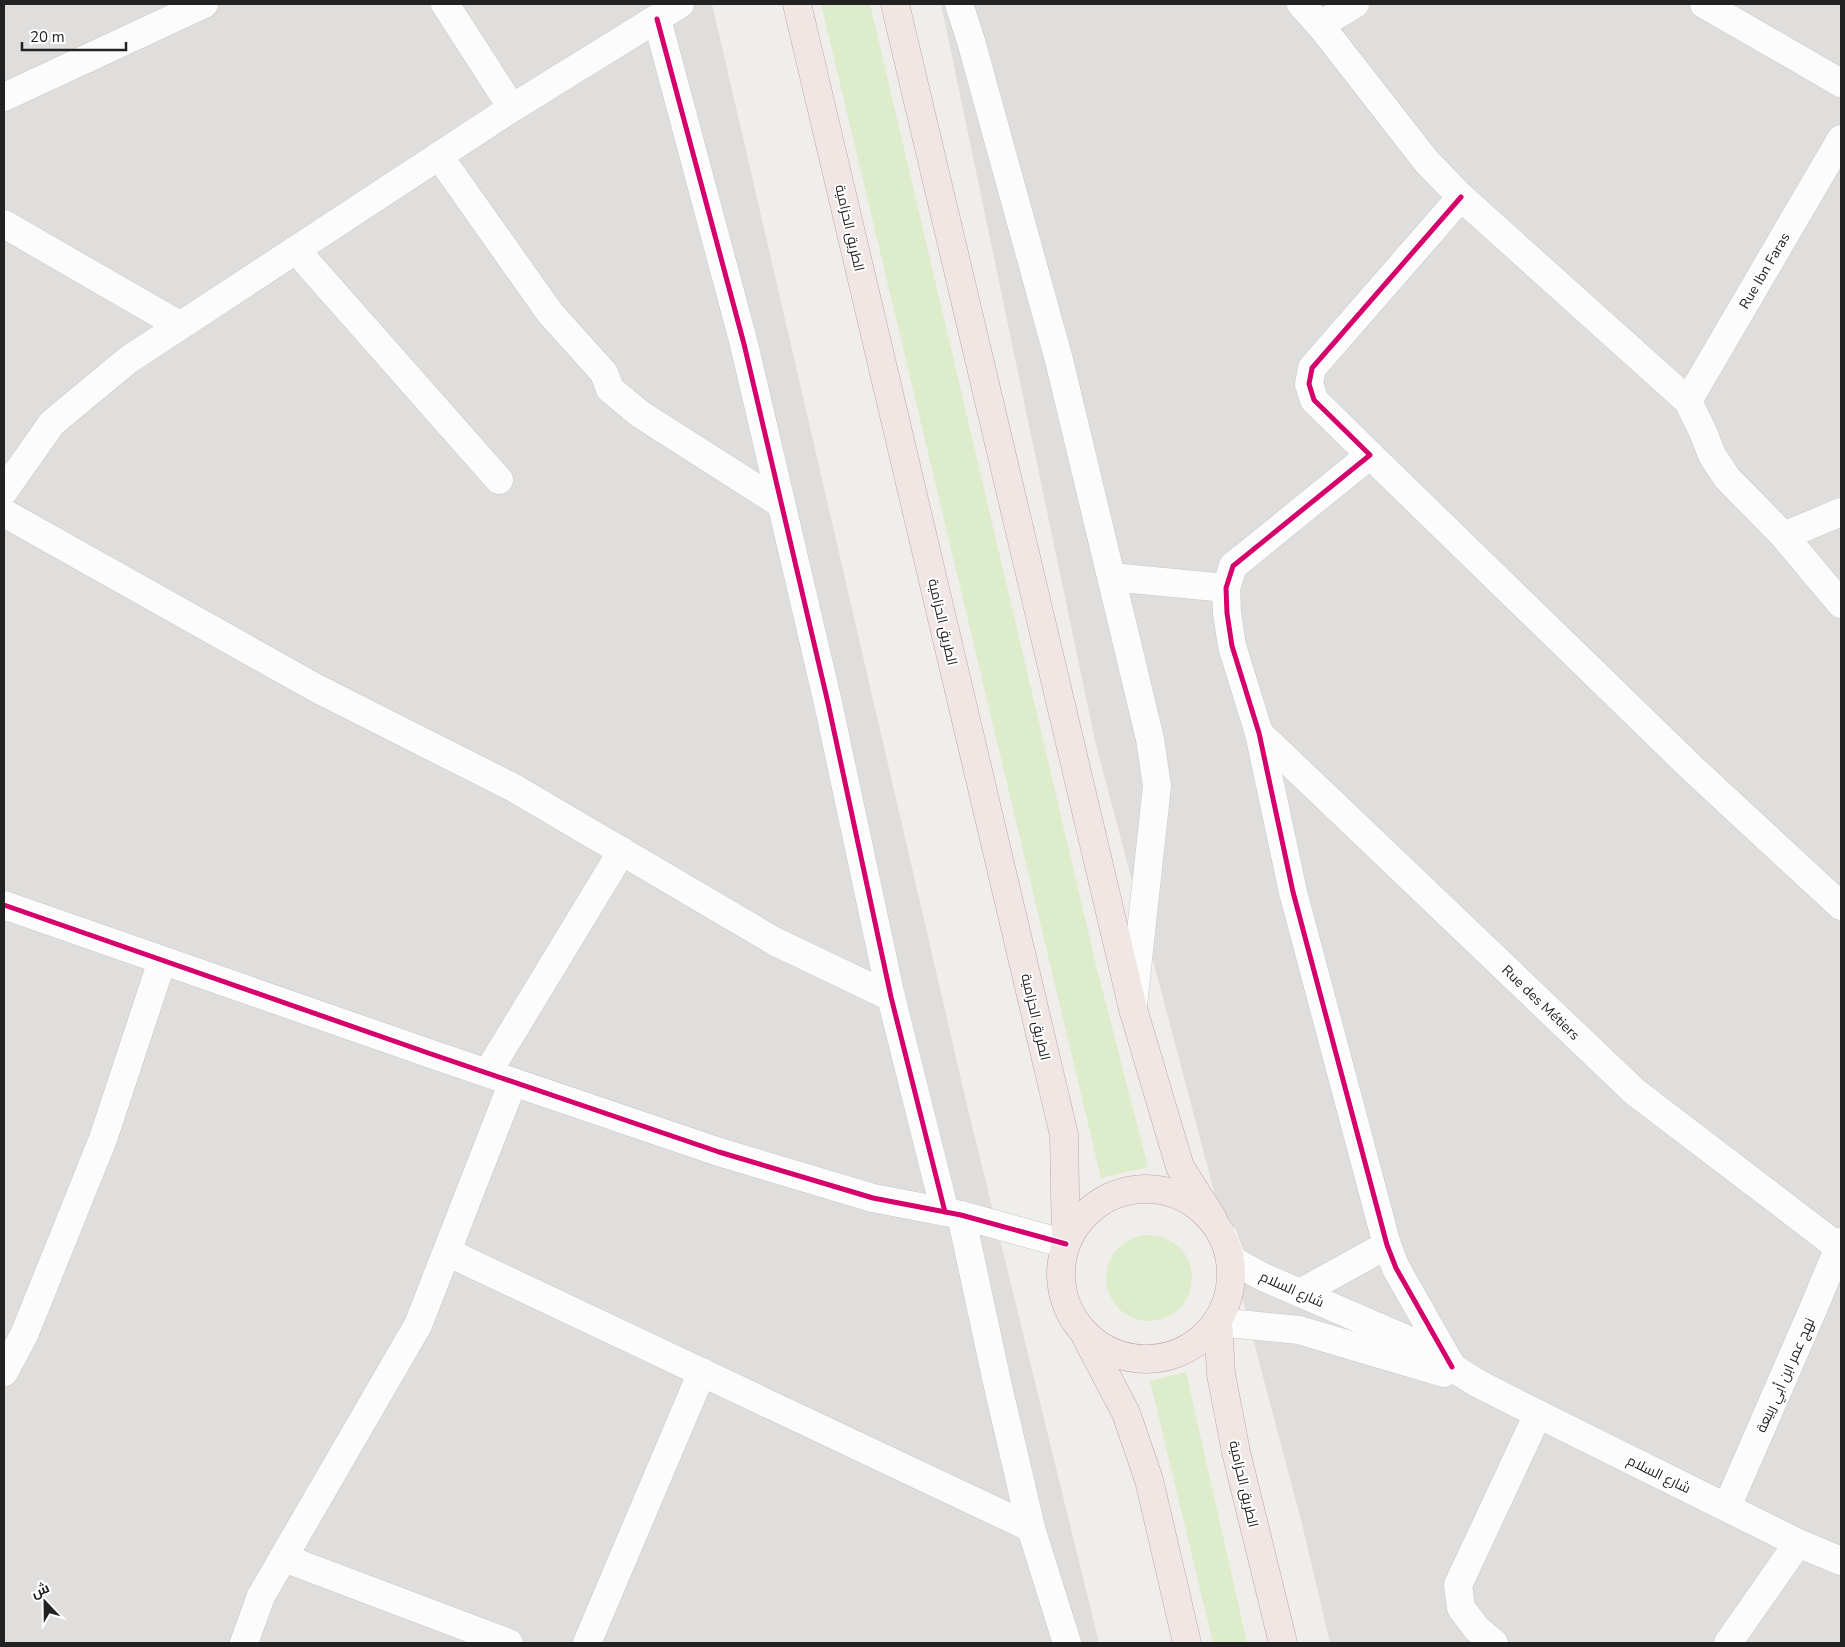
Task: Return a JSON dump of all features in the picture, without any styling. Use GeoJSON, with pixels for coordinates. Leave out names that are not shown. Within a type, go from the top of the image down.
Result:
{"type":"FeatureCollection","features":[{"type":"Feature","properties":{"kind":"highway","name":"الطريق الحزامية"},"geometry":{"type":"LineString","coordinates":[[797,4],[1064,1135],[1066,1244]]}},
{"type":"Feature","properties":{"kind":"highway","name":"الطريق الحزامية"},"geometry":{"type":"LineString","coordinates":[[895,4],[1133,1009],[1180,1167],[1218,1228],[1231,1258],[1232,1280],[1228,1302],[1218,1322],[1188,1349],[1162,1358],[1134,1360],[1108,1352],[1086,1335]]}},
{"type":"Feature","properties":{"kind":"highway","name":"الطريق الحزامية"},"geometry":{"type":"LineString","coordinates":[[1187,1643],[1149,1480],[1126,1413],[1086,1335],[1070,1315],[1062,1290],[1060,1265],[1066,1244],[1083,1216],[1106,1198],[1134,1189],[1163,1190],[1190,1200],[1218,1228]]}},
{"type":"Feature","properties":{"kind":"highway","name":"الطريق الحزامية"},"geometry":{"type":"LineString","coordinates":[[1218,1322],[1221,1374],[1236,1452],[1283,1643]]}},
{"type":"Feature","properties":{"kind":"street"},"geometry":{"type":"LineString","coordinates":[[4,97],[204,4]]}},
{"type":"Feature","properties":{"kind":"street"},"geometry":{"type":"LineString","coordinates":[[445,4],[512,108]]}},
{"type":"Feature","properties":{"kind":"street"},"geometry":{"type":"LineString","coordinates":[[4,491],[52,423],[128,360],[512,108],[680,4]]}},
{"type":"Feature","properties":{"kind":"street"},"geometry":{"type":"LineString","coordinates":[[958,4],[971,41],[1059,360],[1150,739],[1157,786],[1133,1009]]}},
{"type":"Feature","properties":{"kind":"street"},"geometry":{"type":"LineString","coordinates":[[1301,4],[1320,25],[1427,162],[1461,197],[1688,401],[1712,456],[1727,478],[1784,536],[1841,604]]}},
{"type":"Feature","properties":{"kind":"street"},"geometry":{"type":"LineString","coordinates":[[1320,25],[1354,4]]}},
{"type":"Feature","properties":{"kind":"street"},"geometry":{"type":"LineString","coordinates":[[1704,4],[1841,83]]}},
{"type":"Feature","properties":{"kind":"street"},"geometry":{"type":"LineString","coordinates":[[657,19],[744,344],[830,712],[891,997],[953,1213],[997,1382],[1031,1528],[1067,1643]]}},
{"type":"Feature","properties":{"kind":"street","name":"Rue Ibn Faras"},"geometry":{"type":"LineString","coordinates":[[1688,401],[1841,139]]}},
{"type":"Feature","properties":{"kind":"street"},"geometry":{"type":"LineString","coordinates":[[439,156],[550,313],[604,373],[610,389],[640,414],[781,504]]}},
{"type":"Feature","properties":{"kind":"street"},"geometry":{"type":"LineString","coordinates":[[1461,197],[1312,368],[1309,384],[1314,400],[1694,770],[1841,906]]}},
{"type":"Feature","properties":{"kind":"street"},"geometry":{"type":"LineString","coordinates":[[4,224],[179,325]]}},
{"type":"Feature","properties":{"kind":"street"},"geometry":{"type":"LineString","coordinates":[[296,250],[499,480]]}},
{"type":"Feature","properties":{"kind":"street"},"geometry":{"type":"LineString","coordinates":[[1370,455],[1233,566],[1226,588],[1227,613],[1232,646],[1259,733],[1293,892],[1386,1245],[1396,1268],[1452,1366]]}},
{"type":"Feature","properties":{"kind":"street"},"geometry":{"type":"LineString","coordinates":[[1784,536],[1841,512]]}},
{"type":"Feature","properties":{"kind":"street"},"geometry":{"type":"LineString","coordinates":[[4,513],[316,688],[514,788],[774,942],[891,997]]}},
{"type":"Feature","properties":{"kind":"street"},"geometry":{"type":"LineString","coordinates":[[1111,577],[1226,588]]}},
{"type":"Feature","properties":{"kind":"street","name":"Rue des Métiers"},"geometry":{"type":"LineString","coordinates":[[1259,733],[1635,1092],[1840,1246]]}},
{"type":"Feature","properties":{"kind":"street"},"geometry":{"type":"LineString","coordinates":[[244,1643],[261,1596],[418,1325],[447,1252],[501,1077],[622,851]]}},
{"type":"Feature","properties":{"kind":"street"},"geometry":{"type":"LineString","coordinates":[[4,905],[719,1152],[873,1198],[953,1213],[1066,1244]]}},
{"type":"Feature","properties":{"kind":"street"},"geometry":{"type":"LineString","coordinates":[[4,1372],[24,1335],[103,1139],[162,961]]}},
{"type":"Feature","properties":{"kind":"street","name":"شارع السلام"},"geometry":{"type":"LineString","coordinates":[[1218,1228],[1232,1260],[1263,1277],[1406,1339],[1479,1384],[1798,1543],[1841,1561]]}},
{"type":"Feature","properties":{"kind":"street"},"geometry":{"type":"LineString","coordinates":[[1300,1293],[1386,1245]]}},
{"type":"Feature","properties":{"kind":"street","name":"نهج عمر ابن أبي ربيعة"},"geometry":{"type":"LineString","coordinates":[[1727,1507],[1840,1246]]}},
{"type":"Feature","properties":{"kind":"street"},"geometry":{"type":"LineString","coordinates":[[447,1252],[1031,1528]]}},
{"type":"Feature","properties":{"kind":"street","name":"شارع السلام"},"geometry":{"type":"LineString","coordinates":[[1218,1322],[1299,1330],[1479,1384]]}},
{"type":"Feature","properties":{"kind":"street"},"geometry":{"type":"LineString","coordinates":[[587,1643],[702,1372]]}},
{"type":"Feature","properties":{"kind":"street"},"geometry":{"type":"LineString","coordinates":[[1494,1643],[1478,1629],[1462,1608],[1458,1585],[1538,1414]]}},
{"type":"Feature","properties":{"kind":"street"},"geometry":{"type":"LineString","coordinates":[[1728,1643],[1798,1543]]}},
{"type":"Feature","properties":{"kind":"street"},"geometry":{"type":"LineString","coordinates":[[284,1558],[509,1643]]}},
{"type":"Feature","properties":{"kind":"shaded area"},"geometry":{"type":"Polygon","coordinates":[[[4,4],[712,4],[966,1101],[1099,1643],[4,1643],[4,4]]]}},
{"type":"Feature","properties":{"kind":"shaded area"},"geometry":{"type":"Polygon","coordinates":[[[941,4],[1841,4],[1841,1643],[1330,1643],[1302,1524],[1095,741],[941,4]]]}},
{"type":"Feature","properties":{"kind":"green space"},"geometry":{"type":"Polygon","coordinates":[[[821,4],[870,4],[1096,965],[1148,1167],[1101,1178],[821,4]]]}},
{"type":"Feature","properties":{"kind":"green space"},"geometry":{"type":"Polygon","coordinates":[[[1149,1235],[1166,1238],[1180,1247],[1189,1261],[1192,1278],[1189,1295],[1180,1309],[1166,1318],[1149,1321],[1132,1318],[1118,1309],[1109,1295],[1106,1278],[1109,1261],[1118,1247],[1132,1238],[1149,1235]]]}},
{"type":"Feature","properties":{"kind":"green space"},"geometry":{"type":"Polygon","coordinates":[[[1186,1372],[1247,1643],[1213,1643],[1150,1381],[1186,1372]]]}},
{"type":"Feature","properties":{"kind":"cycle path"},"geometry":{"type":"LineString","coordinates":[[657,19],[744,344],[828,703],[891,997],[945,1212]]}},
{"type":"Feature","properties":{"kind":"cycle path"},"geometry":{"type":"LineString","coordinates":[[1452,1367],[1396,1268],[1387,1245],[1293,892],[1259,733],[1232,646],[1227,613],[1226,588],[1233,566],[1370,455],[1314,400],[1309,384],[1312,368],[1461,197]]}},
{"type":"Feature","properties":{"kind":"cycle path"},"geometry":{"type":"LineString","coordinates":[[4,905],[719,1152],[873,1198],[961,1215],[1066,1244]]}}]}
